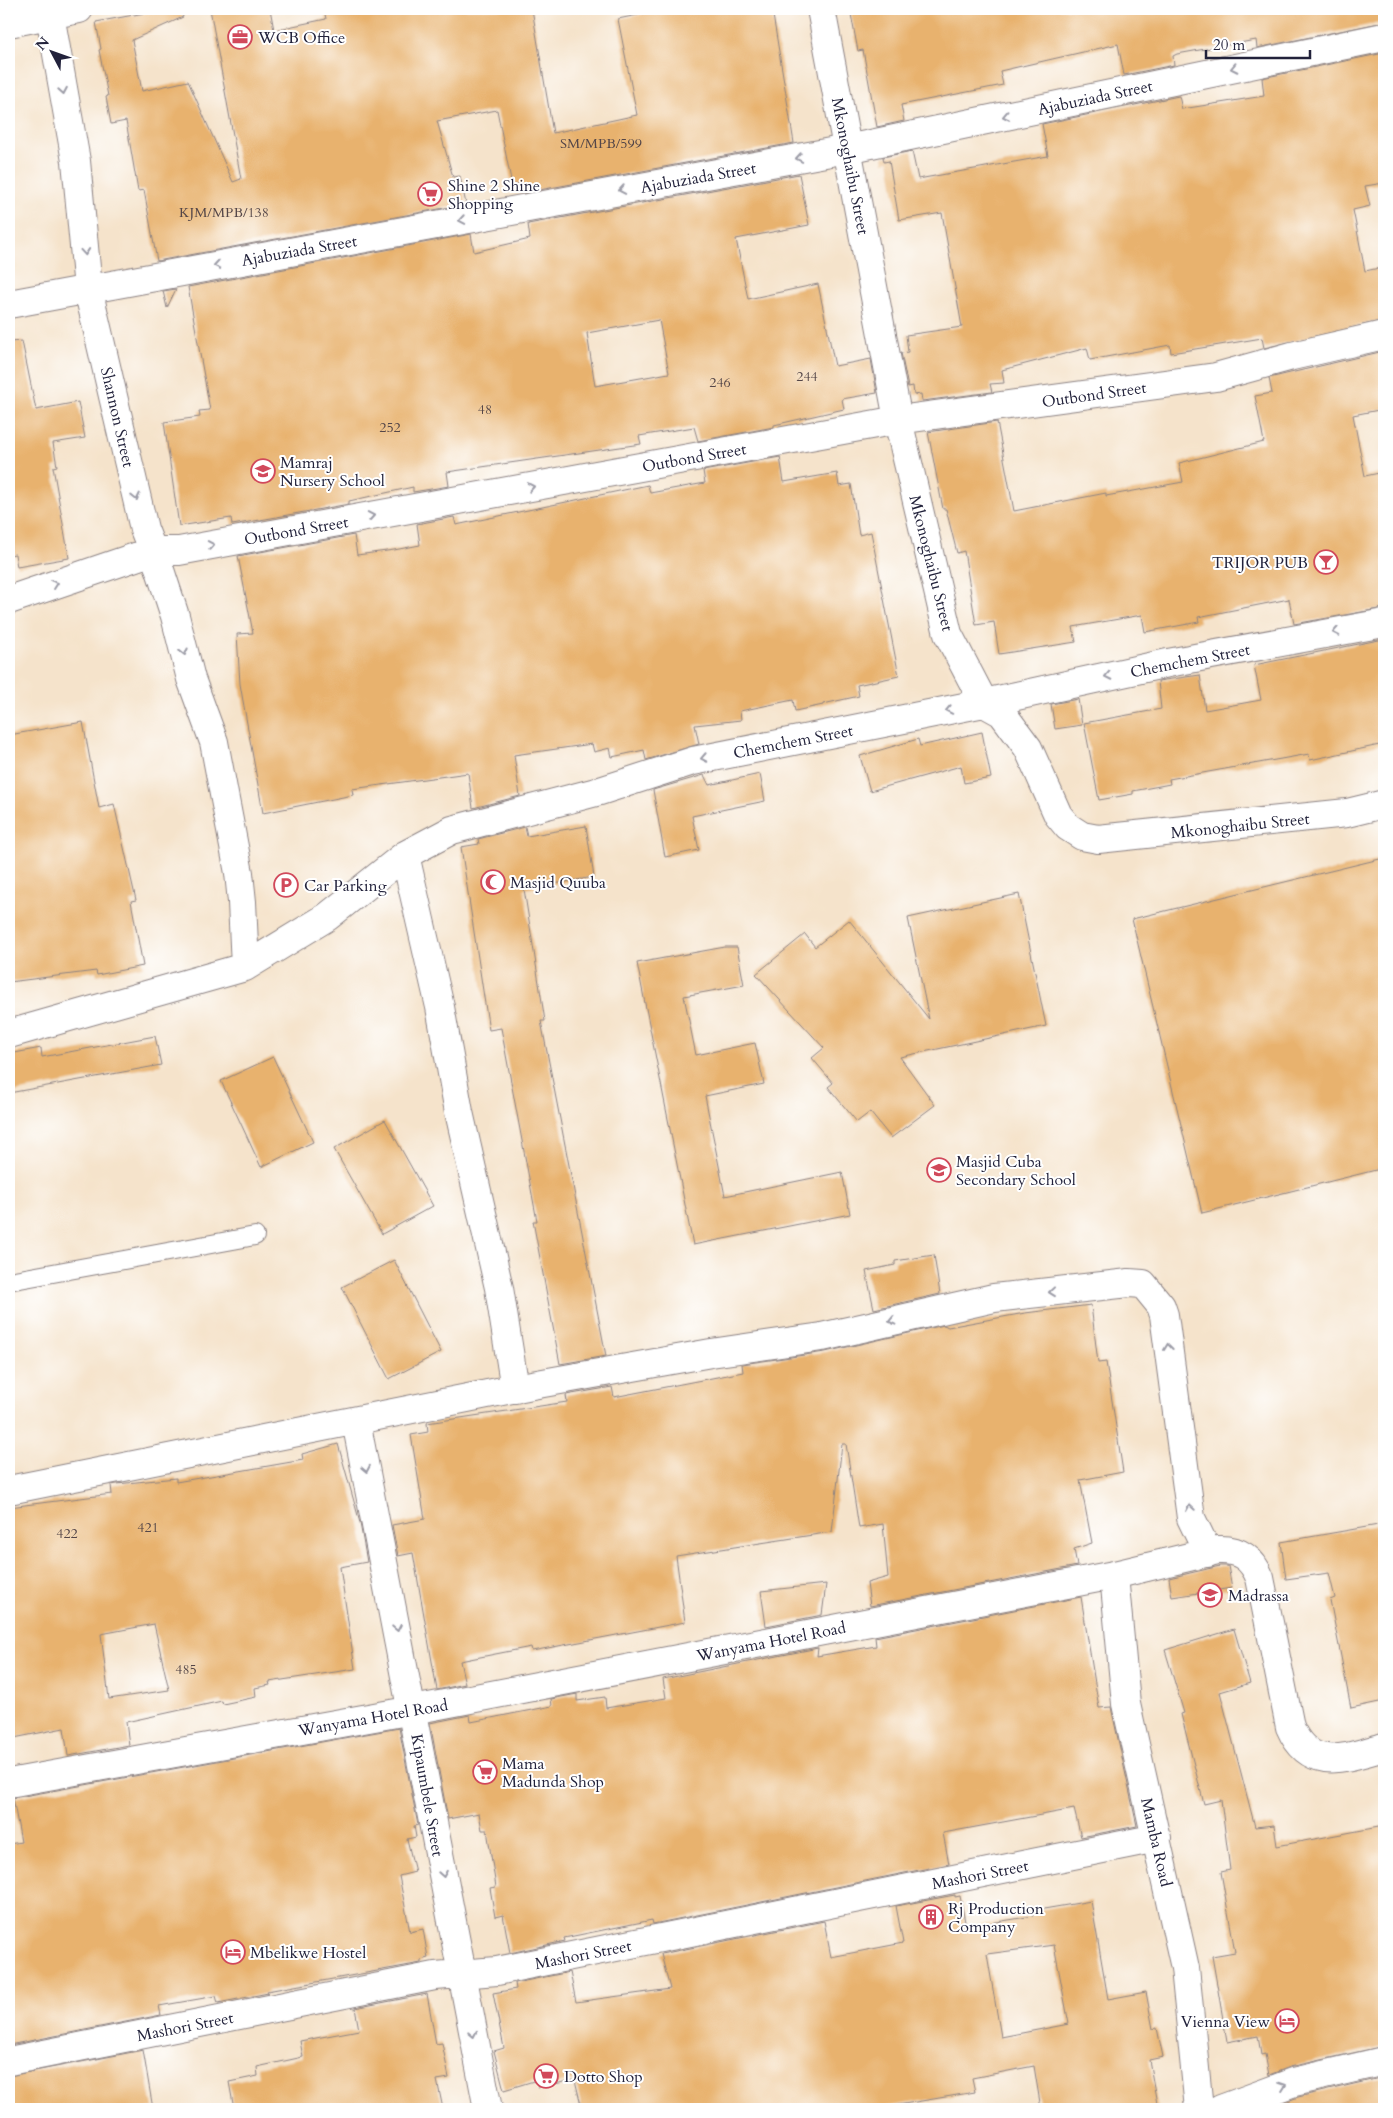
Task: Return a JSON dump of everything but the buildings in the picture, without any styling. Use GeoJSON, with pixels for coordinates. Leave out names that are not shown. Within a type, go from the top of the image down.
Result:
{"type":"FeatureCollection","features":[{"type":"Feature","properties":{"kind":"street"},"geometry":{"type":"LineString","coordinates":[[9,23],[49,12],[79,9]]}},
{"type":"Feature","properties":{"kind":"street","name":"Mkonoghaibu Street"},"geometry":{"type":"LineString","coordinates":[[821,9],[898,420],[948,634],[984,703],[1002,713],[1028,748],[1058,815],[1068,827],[1082,836],[1098,840],[1347,813],[1384,804]]}},
{"type":"Feature","properties":{"kind":"street","name":"Shannon Street"},"geometry":{"type":"LineString","coordinates":[[49,12],[76,161],[88,289],[144,528],[175,616],[191,679],[214,742],[242,902],[244,967]]}},
{"type":"Feature","properties":{"kind":"street","name":"Ajabuziada Street"},"geometry":{"type":"LineString","coordinates":[[9,304],[847,149],[1384,37]]}},
{"type":"Feature","properties":{"kind":"street","name":"Outbond Street"},"geometry":{"type":"LineString","coordinates":[[9,600],[153,551],[188,549],[898,420],[1216,378],[1292,356],[1384,335]]}},
{"type":"Feature","properties":{"kind":"street","name":"Chemchem Street"},"geometry":{"type":"LineString","coordinates":[[9,1034],[244,967],[327,917],[405,855],[452,830],[600,791],[693,761],[1168,664],[1384,623]]}},
{"type":"Feature","properties":{"kind":"street"},"geometry":{"type":"LineString","coordinates":[[405,855],[440,1007],[460,1112],[498,1288],[515,1389]]}},
{"type":"Feature","properties":{"kind":"street"},"geometry":{"type":"LineString","coordinates":[[9,1490],[515,1389],[711,1353],[822,1337],[994,1298],[1129,1282],[1143,1284],[1161,1306],[1164,1315],[1191,1518],[1208,1553]]}},
{"type":"Feature","properties":{"kind":"street","name":"Kipaumbele Street"},"geometry":{"type":"LineString","coordinates":[[356,1421],[413,1710],[461,1975],[488,2109]]}},
{"type":"Feature","properties":{"kind":"street","name":"Wanyama Hotel Road"},"geometry":{"type":"LineString","coordinates":[[9,1783],[413,1710],[1114,1575],[1208,1553],[1229,1550],[1240,1552],[1249,1559],[1256,1568],[1260,1578],[1290,1727],[1295,1739],[1314,1755],[1326,1759],[1339,1759],[1384,1747]]}},
{"type":"Feature","properties":{"kind":"street","name":"Mamba Road"},"geometry":{"type":"LineString","coordinates":[[1114,1575],[1126,1704],[1185,1968],[1199,2109]]}},
{"type":"Feature","properties":{"kind":"street","name":"Mashori Street"},"geometry":{"type":"LineString","coordinates":[[9,2061],[435,1976],[461,1975],[506,1969],[1157,1838]]}},
{"type":"Feature","properties":{"kind":"street"},"geometry":{"type":"LineString","coordinates":[[1221,2109],[1294,2082],[1384,2060]]}},
{"type":"Feature","properties":{"kind":"lane"},"geometry":{"type":"LineString","coordinates":[[9,1281],[255,1236]]}},
{"type":"Feature","properties":{"kind":"place","name":"WCB Office"},"geometry":{"type":"Point","coordinates":[240,37]}},
{"type":"Feature","properties":{"kind":"place","name":"Shine 2 Shine Shopping"},"geometry":{"type":"Point","coordinates":[430,194]}},
{"type":"Feature","properties":{"kind":"place","name":"Mamraj Nursery School"},"geometry":{"type":"Point","coordinates":[263,471]}},
{"type":"Feature","properties":{"kind":"place","name":"TRIJOR PUB"},"geometry":{"type":"Point","coordinates":[1326,562]}},
{"type":"Feature","properties":{"kind":"place","name":"Masjid Quuba"},"geometry":{"type":"Point","coordinates":[493,882]}},
{"type":"Feature","properties":{"kind":"place","name":"Car Parking"},"geometry":{"type":"Point","coordinates":[286,885]}},
{"type":"Feature","properties":{"kind":"place","name":"Masjid Cuba Secondary School"},"geometry":{"type":"Point","coordinates":[939,1170]}},
{"type":"Feature","properties":{"kind":"place","name":"Madrassa"},"geometry":{"type":"Point","coordinates":[1210,1595]}},
{"type":"Feature","properties":{"kind":"place","name":"Mama Madunda Shop"},"geometry":{"type":"Point","coordinates":[485,1772]}},
{"type":"Feature","properties":{"kind":"place","name":"Rj Production Company"},"geometry":{"type":"Point","coordinates":[931,1917]}},
{"type":"Feature","properties":{"kind":"place","name":"Mbelikwe Hostel"},"geometry":{"type":"Point","coordinates":[233,1952]}},
{"type":"Feature","properties":{"kind":"place","name":"Vienna View"},"geometry":{"type":"Point","coordinates":[1287,2021]}},
{"type":"Feature","properties":{"kind":"place","name":"Dotto Shop"},"geometry":{"type":"Point","coordinates":[546,2076]}}]}
